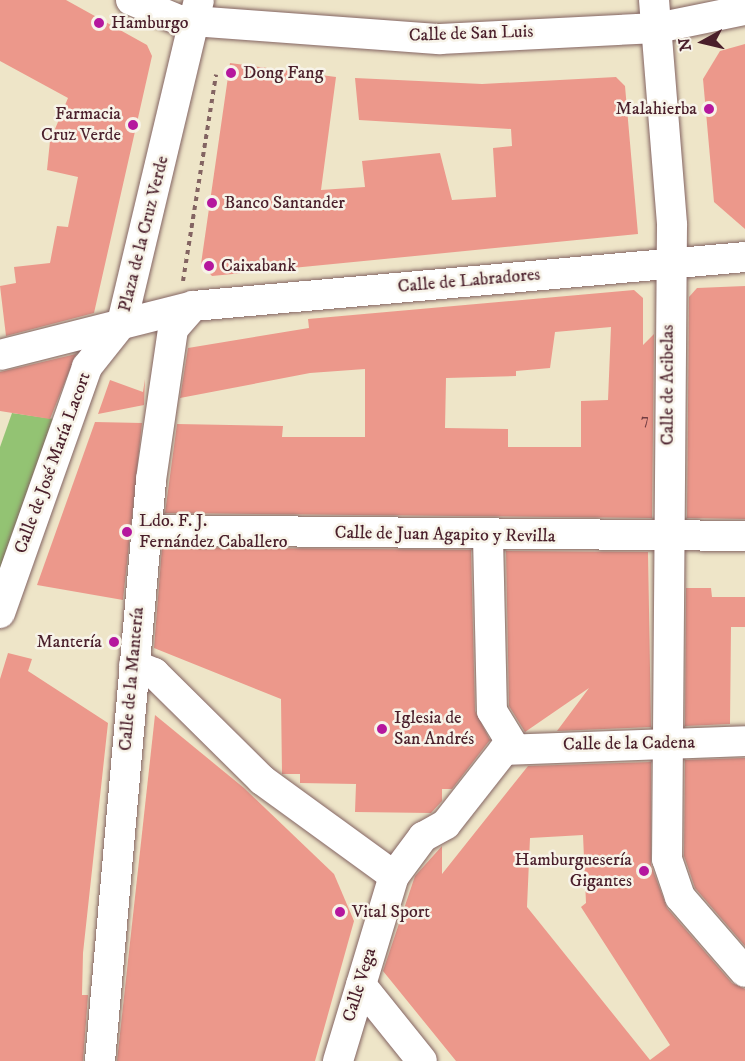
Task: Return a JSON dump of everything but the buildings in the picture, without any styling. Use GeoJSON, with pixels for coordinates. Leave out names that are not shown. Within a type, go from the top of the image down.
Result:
{"type":"FeatureCollection","features":[{"type":"Feature","properties":{"kind":"street","name":"Calle de San Luis"},"geometry":{"type":"LineString","coordinates":[[131,0],[179,21],[197,10],[440,39],[642,14],[745,10]]}},
{"type":"Feature","properties":{"kind":"street","name":"Plaza de la Cruz Verde"},"geometry":{"type":"LineString","coordinates":[[193,306],[122,323],[197,10]]}},
{"type":"Feature","properties":{"kind":"street","name":"Calle de Acibelas"},"geometry":{"type":"LineString","coordinates":[[642,14],[672,225],[669,264],[667,859],[680,897],[745,972]]}},
{"type":"Feature","properties":{"kind":"street","name":"Calle de Labradores"},"geometry":{"type":"LineString","coordinates":[[193,306],[745,257]]}},
{"type":"Feature","properties":{"kind":"street","name":"Calle de la Mantería"},"geometry":{"type":"LineString","coordinates":[[100,1061],[146,530],[173,329],[193,306]]}},
{"type":"Feature","properties":{"kind":"street"},"geometry":{"type":"LineString","coordinates":[[0,355],[122,323]]}},
{"type":"Feature","properties":{"kind":"street","name":"Calle de José María Lacort"},"geometry":{"type":"LineString","coordinates":[[0,613],[87,367],[122,323]]}},
{"type":"Feature","properties":{"kind":"street","name":"Calle de Juan Agapito y Revilla"},"geometry":{"type":"LineString","coordinates":[[146,530],[488,537],[745,536]]}},
{"type":"Feature","properties":{"kind":"street"},"geometry":{"type":"LineString","coordinates":[[488,537],[492,711],[514,747]]}},
{"type":"Feature","properties":{"kind":"street"},"geometry":{"type":"LineString","coordinates":[[134,666],[154,673],[262,780],[394,876]]}},
{"type":"Feature","properties":{"kind":"street","name":"Calle de la Cadena"},"geometry":{"type":"LineString","coordinates":[[514,747],[745,741]]}},
{"type":"Feature","properties":{"kind":"street","name":"Calle Vega"},"geometry":{"type":"LineString","coordinates":[[338,1061],[394,876],[423,837],[446,824],[504,750],[514,747]]}},
{"type":"Feature","properties":{"kind":"street"},"geometry":{"type":"LineString","coordinates":[[361,985],[422,1061]]}},
{"type":"Feature","properties":{"kind":"path"},"geometry":{"type":"LineString","coordinates":[[193,306],[181,276],[216,75]]}},
{"type":"Feature","properties":{"kind":"green space"},"geometry":{"type":"Polygon","coordinates":[[[12,413],[54,419],[0,573],[0,447],[12,413]]]}},
{"type":"Feature","properties":{"kind":"place","name":"Hamburgo"},"geometry":{"type":"Point","coordinates":[99,23]}},
{"type":"Feature","properties":{"kind":"place","name":"Dong Fang"},"geometry":{"type":"Point","coordinates":[231,73]}},
{"type":"Feature","properties":{"kind":"place","name":"Malahierba"},"geometry":{"type":"Point","coordinates":[709,109]}},
{"type":"Feature","properties":{"kind":"place","name":"Farmacia Cruz Verde"},"geometry":{"type":"Point","coordinates":[133,125]}},
{"type":"Feature","properties":{"kind":"place","name":"Banco Santander"},"geometry":{"type":"Point","coordinates":[212,203]}},
{"type":"Feature","properties":{"kind":"place","name":"Caixabank"},"geometry":{"type":"Point","coordinates":[209,266]}},
{"type":"Feature","properties":{"kind":"place","name":"Ldo. F. J. Fernández Caballero"},"geometry":{"type":"Point","coordinates":[127,532]}},
{"type":"Feature","properties":{"kind":"place","name":"Mantería"},"geometry":{"type":"Point","coordinates":[114,642]}},
{"type":"Feature","properties":{"kind":"place","name":"Iglesia de San Andrés"},"geometry":{"type":"Point","coordinates":[382,729]}},
{"type":"Feature","properties":{"kind":"place","name":"Hamburguesería Gigantes"},"geometry":{"type":"Point","coordinates":[644,871]}},
{"type":"Feature","properties":{"kind":"place","name":"Vital Sport"},"geometry":{"type":"Point","coordinates":[340,912]}}]}
